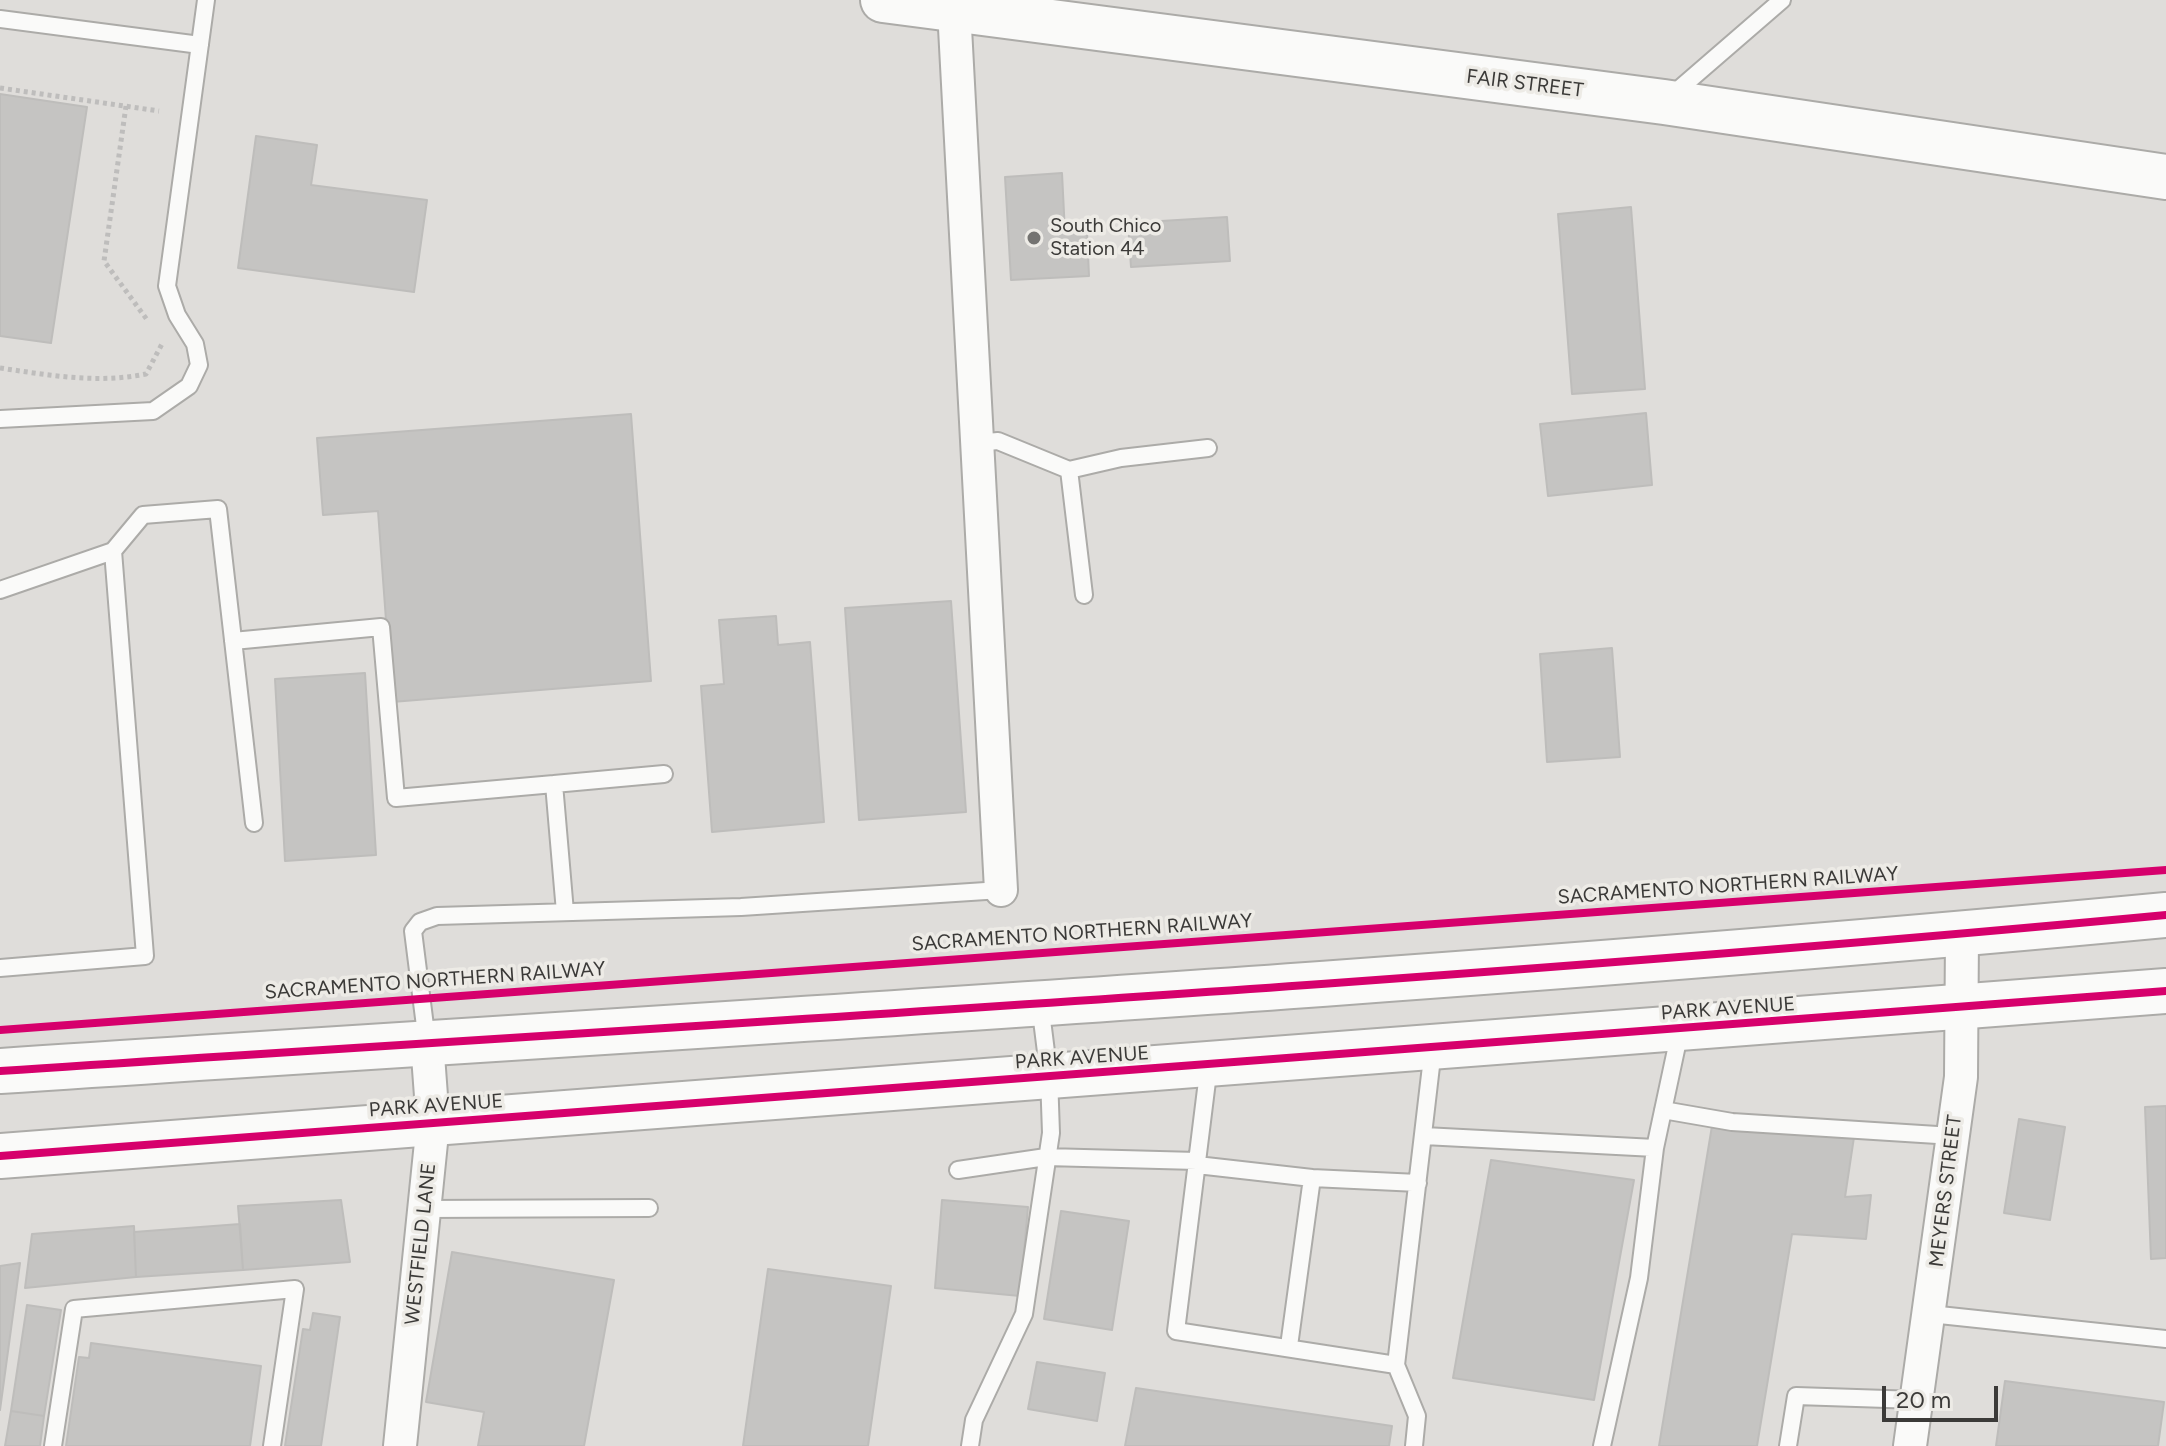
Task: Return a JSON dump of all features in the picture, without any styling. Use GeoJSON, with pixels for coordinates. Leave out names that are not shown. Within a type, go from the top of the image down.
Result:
{"type":"FeatureCollection","features":[{"type":"Feature","properties":{"kind":"main road","name":"FAIR STREET"},"geometry":{"type":"LineString","coordinates":[[883,0],[1664,102],[2166,177]]}},
{"type":"Feature","properties":{"kind":"main road"},"geometry":{"type":"LineString","coordinates":[[0,1071],[1039,1002],[1962,935],[2166,915]]}},
{"type":"Feature","properties":{"kind":"main road","name":"PARK AVENUE"},"geometry":{"type":"LineString","coordinates":[[0,1156],[2166,991]]}},
{"type":"Feature","properties":{"kind":"street"},"geometry":{"type":"LineString","coordinates":[[954,9],[1001,890]]}},
{"type":"Feature","properties":{"kind":"street","name":"MEYERS STREET"},"geometry":{"type":"LineString","coordinates":[[1910,1446],[1962,1067],[1962,935]]}},
{"type":"Feature","properties":{"kind":"street","name":"WESTFIELD LANE"},"geometry":{"type":"LineString","coordinates":[[400,1446],[433,1123],[427,1042]]}},
{"type":"Feature","properties":{"kind":"lane"},"geometry":{"type":"LineString","coordinates":[[0,419],[153,411],[189,386],[199,365],[195,344],[177,315],[167,286],[206,0]]}},
{"type":"Feature","properties":{"kind":"lane"},"geometry":{"type":"LineString","coordinates":[[1664,102],[1782,0]]}},
{"type":"Feature","properties":{"kind":"lane"},"geometry":{"type":"LineString","coordinates":[[0,19],[200,45]]}},
{"type":"Feature","properties":{"kind":"lane"},"geometry":{"type":"LineString","coordinates":[[976,443],[998,441],[1069,470],[1121,458],[1208,448]]}},
{"type":"Feature","properties":{"kind":"lane"},"geometry":{"type":"LineString","coordinates":[[1069,470],[1084,595]]}},
{"type":"Feature","properties":{"kind":"lane"},"geometry":{"type":"LineString","coordinates":[[0,590],[113,551],[143,515],[218,509],[254,823]]}},
{"type":"Feature","properties":{"kind":"lane"},"geometry":{"type":"LineString","coordinates":[[0,968],[145,956],[113,551]]}},
{"type":"Feature","properties":{"kind":"lane"},"geometry":{"type":"LineString","coordinates":[[233,641],[381,627],[396,798],[664,774]]}},
{"type":"Feature","properties":{"kind":"lane"},"geometry":{"type":"LineString","coordinates":[[554,784],[565,912]]}},
{"type":"Feature","properties":{"kind":"lane"},"geometry":{"type":"LineString","coordinates":[[427,1042],[413,931],[420,922],[437,916],[741,907],[1001,890]]}},
{"type":"Feature","properties":{"kind":"lane"},"geometry":{"type":"LineString","coordinates":[[970,1446],[974,1420],[1024,1314],[1051,1133],[1049,1076],[1039,1002]]}},
{"type":"Feature","properties":{"kind":"lane"},"geometry":{"type":"LineString","coordinates":[[1602,1446],[1639,1278],[1655,1148],[1680,1029]]}},
{"type":"Feature","properties":{"kind":"lane"},"geometry":{"type":"LineString","coordinates":[[1414,1446],[1417,1416],[1396,1365],[1433,1047]]}},
{"type":"Feature","properties":{"kind":"lane"},"geometry":{"type":"LineString","coordinates":[[1209,1064],[1176,1331],[1289,1346],[1396,1365]]}},
{"type":"Feature","properties":{"kind":"lane"},"geometry":{"type":"LineString","coordinates":[[1663,1110],[1732,1122],[1953,1136]]}},
{"type":"Feature","properties":{"kind":"lane"},"geometry":{"type":"LineString","coordinates":[[1424,1136],[1655,1148]]}},
{"type":"Feature","properties":{"kind":"lane"},"geometry":{"type":"LineString","coordinates":[[958,1170],[1046,1157],[1197,1163],[1312,1178],[1418,1183]]}},
{"type":"Feature","properties":{"kind":"lane"},"geometry":{"type":"LineString","coordinates":[[1289,1346],[1312,1178]]}},
{"type":"Feature","properties":{"kind":"lane"},"geometry":{"type":"LineString","coordinates":[[424,1209],[649,1208]]}},
{"type":"Feature","properties":{"kind":"lane"},"geometry":{"type":"LineString","coordinates":[[53,1446],[74,1309],[295,1289],[272,1446]]}},
{"type":"Feature","properties":{"kind":"lane"},"geometry":{"type":"LineString","coordinates":[[1930,1314],[2166,1339]]}},
{"type":"Feature","properties":{"kind":"lane"},"geometry":{"type":"LineString","coordinates":[[1788,1446],[1796,1396],[1917,1400]]}},
{"type":"Feature","properties":{"kind":"path"},"geometry":{"type":"LineString","coordinates":[[0,88],[159,111]]}},
{"type":"Feature","properties":{"kind":"path"},"geometry":{"type":"LineString","coordinates":[[0,368],[63,377],[122,379],[146,374],[163,341],[104,261],[126,106]]}},
{"type":"Feature","properties":{"kind":"building"},"geometry":{"type":"Polygon","coordinates":[[[0,94],[87,107],[51,343],[0,336],[0,94]]]}},
{"type":"Feature","properties":{"kind":"building"},"geometry":{"type":"Polygon","coordinates":[[[256,136],[317,145],[311,185],[427,200],[414,292],[238,268],[256,136]]]}},
{"type":"Feature","properties":{"kind":"building"},"geometry":{"type":"Polygon","coordinates":[[[1062,173],[1065,233],[1087,232],[1089,276],[1011,280],[1005,177],[1062,173]]]}},
{"type":"Feature","properties":{"kind":"building"},"geometry":{"type":"Polygon","coordinates":[[[1631,207],[1645,389],[1572,394],[1558,214],[1631,207]]]}},
{"type":"Feature","properties":{"kind":"building"},"geometry":{"type":"Polygon","coordinates":[[[1227,217],[1230,261],[1131,267],[1128,223],[1227,217]]]}},
{"type":"Feature","properties":{"kind":"building"},"geometry":{"type":"Polygon","coordinates":[[[1646,413],[1652,485],[1548,496],[1540,424],[1646,413]]]}},
{"type":"Feature","properties":{"kind":"building"},"geometry":{"type":"Polygon","coordinates":[[[631,414],[651,681],[392,702],[378,511],[323,515],[317,438],[631,414]]]}},
{"type":"Feature","properties":{"kind":"building"},"geometry":{"type":"Polygon","coordinates":[[[951,601],[966,812],[859,820],[845,608],[951,601]]]}},
{"type":"Feature","properties":{"kind":"building"},"geometry":{"type":"Polygon","coordinates":[[[776,616],[778,645],[810,642],[824,822],[712,832],[701,686],[724,684],[719,620],[776,616]]]}},
{"type":"Feature","properties":{"kind":"building"},"geometry":{"type":"Polygon","coordinates":[[[1612,648],[1620,757],[1547,762],[1540,654],[1612,648]]]}},
{"type":"Feature","properties":{"kind":"building"},"geometry":{"type":"Polygon","coordinates":[[[365,673],[376,855],[285,861],[275,679],[365,673]]]}},
{"type":"Feature","properties":{"kind":"building"},"geometry":{"type":"Polygon","coordinates":[[[2166,1106],[2166,1258],[2151,1259],[2145,1107],[2166,1106]]]}},
{"type":"Feature","properties":{"kind":"building"},"geometry":{"type":"Polygon","coordinates":[[[2019,1119],[2065,1127],[2050,1220],[2004,1213],[2019,1119]]]}},
{"type":"Feature","properties":{"kind":"building"},"geometry":{"type":"Polygon","coordinates":[[[1712,1126],[1854,1137],[1845,1197],[1871,1195],[1866,1239],[1792,1234],[1757,1446],[1659,1446],[1712,1126]]]}},
{"type":"Feature","properties":{"kind":"building"},"geometry":{"type":"Polygon","coordinates":[[[1491,1160],[1634,1180],[1594,1400],[1453,1378],[1491,1160]]]}},
{"type":"Feature","properties":{"kind":"building"},"geometry":{"type":"Polygon","coordinates":[[[341,1200],[350,1262],[243,1270],[238,1206],[341,1200]]]}},
{"type":"Feature","properties":{"kind":"building"},"geometry":{"type":"Polygon","coordinates":[[[942,1200],[1028,1207],[1020,1296],[935,1288],[942,1200]]]}},
{"type":"Feature","properties":{"kind":"building"},"geometry":{"type":"Polygon","coordinates":[[[1061,1211],[1129,1221],[1112,1330],[1044,1319],[1061,1211]]]}},
{"type":"Feature","properties":{"kind":"building"},"geometry":{"type":"Polygon","coordinates":[[[240,1224],[243,1270],[136,1277],[134,1232],[240,1224]]]}},
{"type":"Feature","properties":{"kind":"building"},"geometry":{"type":"Polygon","coordinates":[[[134,1226],[136,1277],[25,1288],[32,1234],[134,1226]]]}},
{"type":"Feature","properties":{"kind":"building"},"geometry":{"type":"Polygon","coordinates":[[[452,1252],[614,1280],[584,1446],[478,1446],[484,1412],[426,1402],[452,1252]]]}},
{"type":"Feature","properties":{"kind":"building"},"geometry":{"type":"Polygon","coordinates":[[[20,1263],[0,1410],[0,1266],[20,1263]]]}},
{"type":"Feature","properties":{"kind":"building"},"geometry":{"type":"Polygon","coordinates":[[[768,1269],[891,1286],[868,1446],[743,1446],[768,1269]]]}},
{"type":"Feature","properties":{"kind":"building"},"geometry":{"type":"Polygon","coordinates":[[[27,1305],[61,1310],[44,1416],[11,1411],[27,1305]]]}},
{"type":"Feature","properties":{"kind":"building"},"geometry":{"type":"Polygon","coordinates":[[[313,1313],[340,1317],[321,1446],[285,1446],[303,1329],[310,1330],[313,1313]]]}},
{"type":"Feature","properties":{"kind":"building"},"geometry":{"type":"Polygon","coordinates":[[[91,1343],[261,1366],[250,1446],[66,1446],[79,1357],[89,1358],[91,1343]]]}},
{"type":"Feature","properties":{"kind":"building"},"geometry":{"type":"Polygon","coordinates":[[[1037,1362],[1105,1373],[1097,1421],[1028,1409],[1037,1362]]]}},
{"type":"Feature","properties":{"kind":"building"},"geometry":{"type":"Polygon","coordinates":[[[2005,1381],[2164,1402],[2158,1446],[1996,1446],[2005,1381]]]}},
{"type":"Feature","properties":{"kind":"building"},"geometry":{"type":"Polygon","coordinates":[[[1136,1388],[1392,1426],[1389,1446],[1125,1446],[1136,1388]]]}},
{"type":"Feature","properties":{"kind":"building"},"geometry":{"type":"Polygon","coordinates":[[[11,1411],[44,1416],[40,1446],[5,1446],[11,1411]]]}},
{"type":"Feature","properties":{"kind":"cycle path","name":"SACRAMENTO NORTHERN RAILWAY"},"geometry":{"type":"LineString","coordinates":[[0,1030],[2166,870]]}},
{"type":"Feature","properties":{"kind":"cycle path"},"geometry":{"type":"LineString","coordinates":[[0,1071],[1354,982],[2166,915]]}},
{"type":"Feature","properties":{"kind":"cycle path"},"geometry":{"type":"LineString","coordinates":[[0,1156],[2166,991]]}},
{"type":"Feature","properties":{"kind":"place","name":"South Chico Station 44"},"geometry":{"type":"Point","coordinates":[1034,238]}}]}
